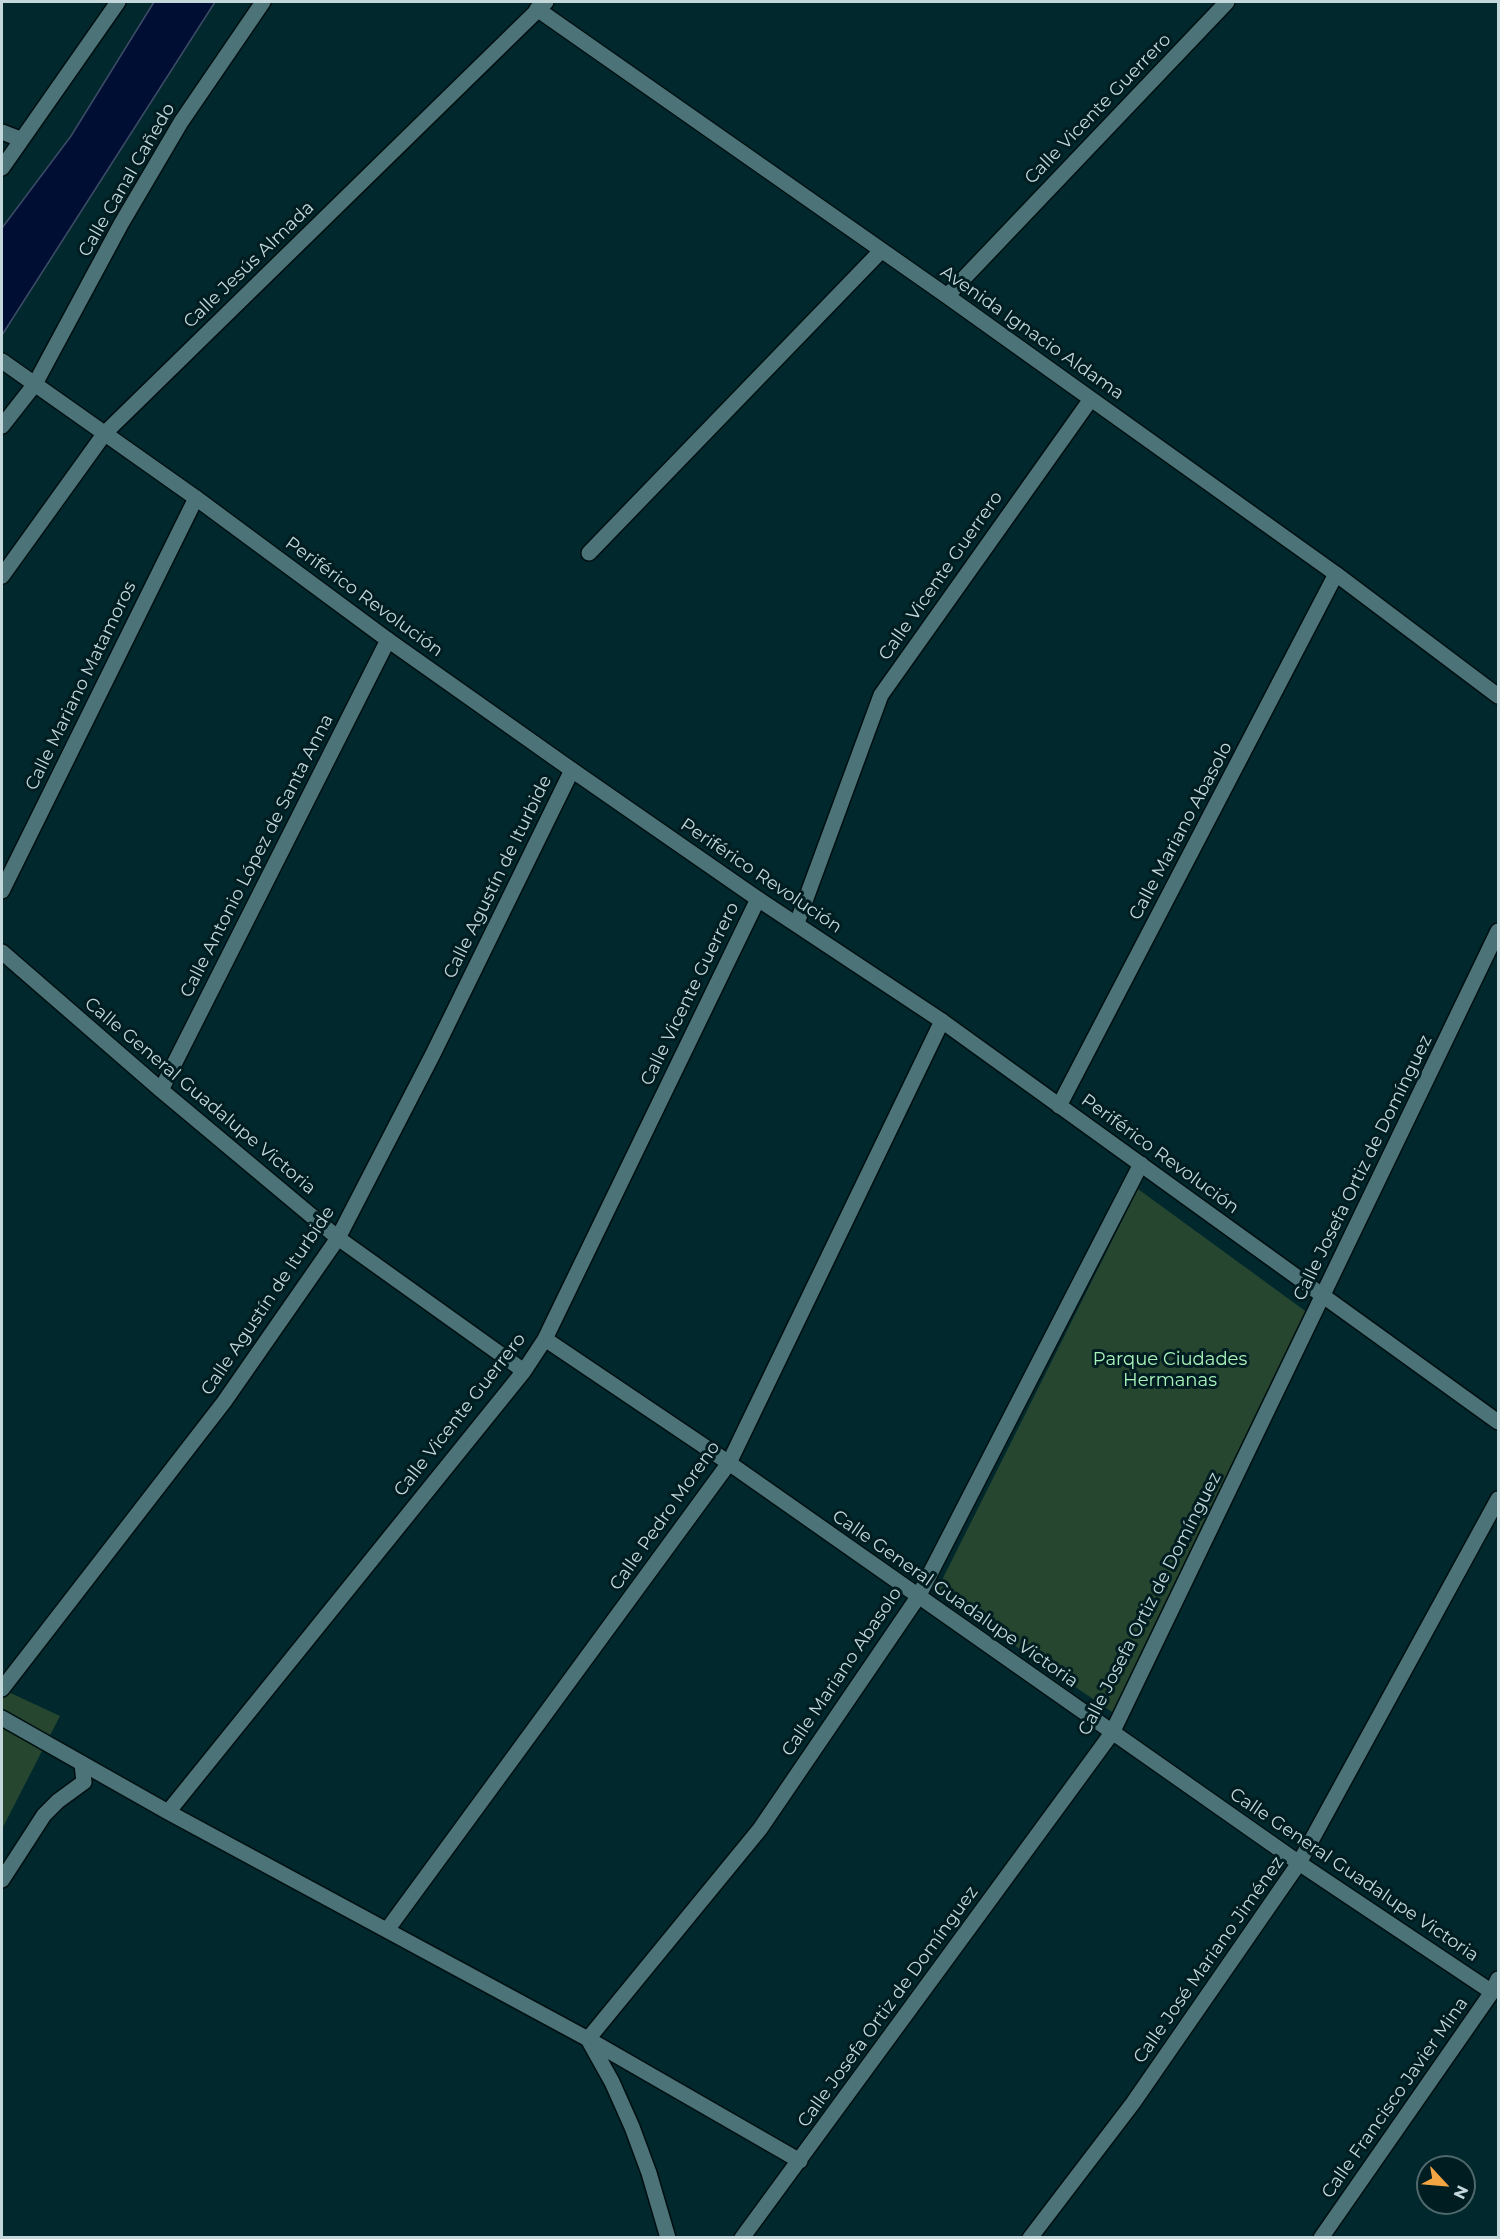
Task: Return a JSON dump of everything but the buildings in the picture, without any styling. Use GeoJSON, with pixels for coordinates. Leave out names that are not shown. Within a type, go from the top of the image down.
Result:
{"type":"FeatureCollection","features":[{"type":"Feature","properties":{"kind":"street"},"geometry":{"type":"LineString","coordinates":[[2,168],[20,139],[118,2]]}},
{"type":"Feature","properties":{"kind":"street","name":"Calle Canal Cañedo"},"geometry":{"type":"LineString","coordinates":[[35,384],[122,224],[181,122],[263,2]]}},
{"type":"Feature","properties":{"kind":"street","name":"Calle Vicente Guerrero"},"geometry":{"type":"LineString","coordinates":[[947,296],[1227,2]]}},
{"type":"Feature","properties":{"kind":"street","name":"Avenida Ignacio Aldama"},"geometry":{"type":"LineString","coordinates":[[542,5],[880,251],[947,296],[1336,574],[1498,696]]}},
{"type":"Feature","properties":{"kind":"street","name":"Calle Jesús Almada"},"geometry":{"type":"LineString","coordinates":[[2,576],[105,433],[542,5]]}},
{"type":"Feature","properties":{"kind":"street"},"geometry":{"type":"LineString","coordinates":[[2,132],[20,139]]}},
{"type":"Feature","properties":{"kind":"street"},"geometry":{"type":"LineString","coordinates":[[589,553],[880,251]]}},
{"type":"Feature","properties":{"kind":"street","name":"Periférico Revolución"},"geometry":{"type":"LineString","coordinates":[[2,361],[572,770],[758,899],[942,1021],[1498,1422]]}},
{"type":"Feature","properties":{"kind":"street"},"geometry":{"type":"LineString","coordinates":[[2,426],[35,384]]}},
{"type":"Feature","properties":{"kind":"street","name":"Calle Vicente Guerrero"},"geometry":{"type":"LineString","coordinates":[[797,923],[881,695],[1091,399]]}},
{"type":"Feature","properties":{"kind":"street","name":"Calle Mariano Matamoros"},"geometry":{"type":"LineString","coordinates":[[2,891],[196,498]]}},
{"type":"Feature","properties":{"kind":"street","name":"Calle Mariano Abasolo"},"geometry":{"type":"LineString","coordinates":[[1059,1106],[1336,574]]}},
{"type":"Feature","properties":{"kind":"street","name":"Calle Antonio López de Santa Anna"},"geometry":{"type":"LineString","coordinates":[[161,1090],[388,640]]}},
{"type":"Feature","properties":{"kind":"street","name":"Calle Agustín de Iturbide"},"geometry":{"type":"LineString","coordinates":[[2,1689],[224,1402],[338,1238],[433,1054],[572,770]]}},
{"type":"Feature","properties":{"kind":"street","name":"Calle Vicente Guerrero"},"geometry":{"type":"LineString","coordinates":[[168,1812],[524,1371],[545,1339],[758,899]]}},
{"type":"Feature","properties":{"kind":"street","name":"Calle Josefa Ortiz de Domínguez"},"geometry":{"type":"LineString","coordinates":[[742,2238],[1112,1733],[1498,931]]}},
{"type":"Feature","properties":{"kind":"street","name":"Calle General Guadalupe Victoria"},"geometry":{"type":"LineString","coordinates":[[2,952],[161,1090],[338,1238],[524,1371]]}},
{"type":"Feature","properties":{"kind":"street","name":"Calle Pedro Moreno"},"geometry":{"type":"LineString","coordinates":[[387,1930],[729,1463],[942,1021]]}},
{"type":"Feature","properties":{"kind":"street","name":"Calle Mariano Abasolo"},"geometry":{"type":"LineString","coordinates":[[588,2039],[760,1829],[918,1597],[1141,1164]]}},
{"type":"Feature","properties":{"kind":"street","name":"Calle General Guadalupe Victoria"},"geometry":{"type":"LineString","coordinates":[[545,1339],[729,1463],[1299,1863],[1495,1985]]}},
{"type":"Feature","properties":{"kind":"street","name":"Calle José Mariano Jiménez"},"geometry":{"type":"LineString","coordinates":[[1030,2238],[1133,2103],[1299,1863],[1498,1498]]}},
{"type":"Feature","properties":{"kind":"street"},"geometry":{"type":"LineString","coordinates":[[2,1718],[168,1812],[588,2039],[800,2161]]}},
{"type":"Feature","properties":{"kind":"street"},"geometry":{"type":"LineString","coordinates":[[2,1880],[44,1815],[58,1801],[84,1782],[82,1764]]}},
{"type":"Feature","properties":{"kind":"street","name":"Calle Francisco Javier Mina"},"geometry":{"type":"LineString","coordinates":[[1321,2238],[1495,1985]]}},
{"type":"Feature","properties":{"kind":"street"},"geometry":{"type":"LineString","coordinates":[[588,2039],[612,2082],[632,2127],[649,2172],[668,2238]]}},
{"type":"Feature","properties":{"kind":"green space","name":"Parque Ciudades Hermanas"},"geometry":{"type":"Polygon","coordinates":[[[1138,1189],[1319,1321],[1115,1714],[936,1592],[1138,1189]]]}},
{"type":"Feature","properties":{"kind":"green space"},"geometry":{"type":"Polygon","coordinates":[[[2,1689],[60,1716],[2,1829],[2,1689]]]}},
{"type":"Feature","properties":{"kind":"water"},"geometry":{"type":"Polygon","coordinates":[[[154,2],[215,2],[2,335],[2,228],[71,136],[154,2]]]}}]}
